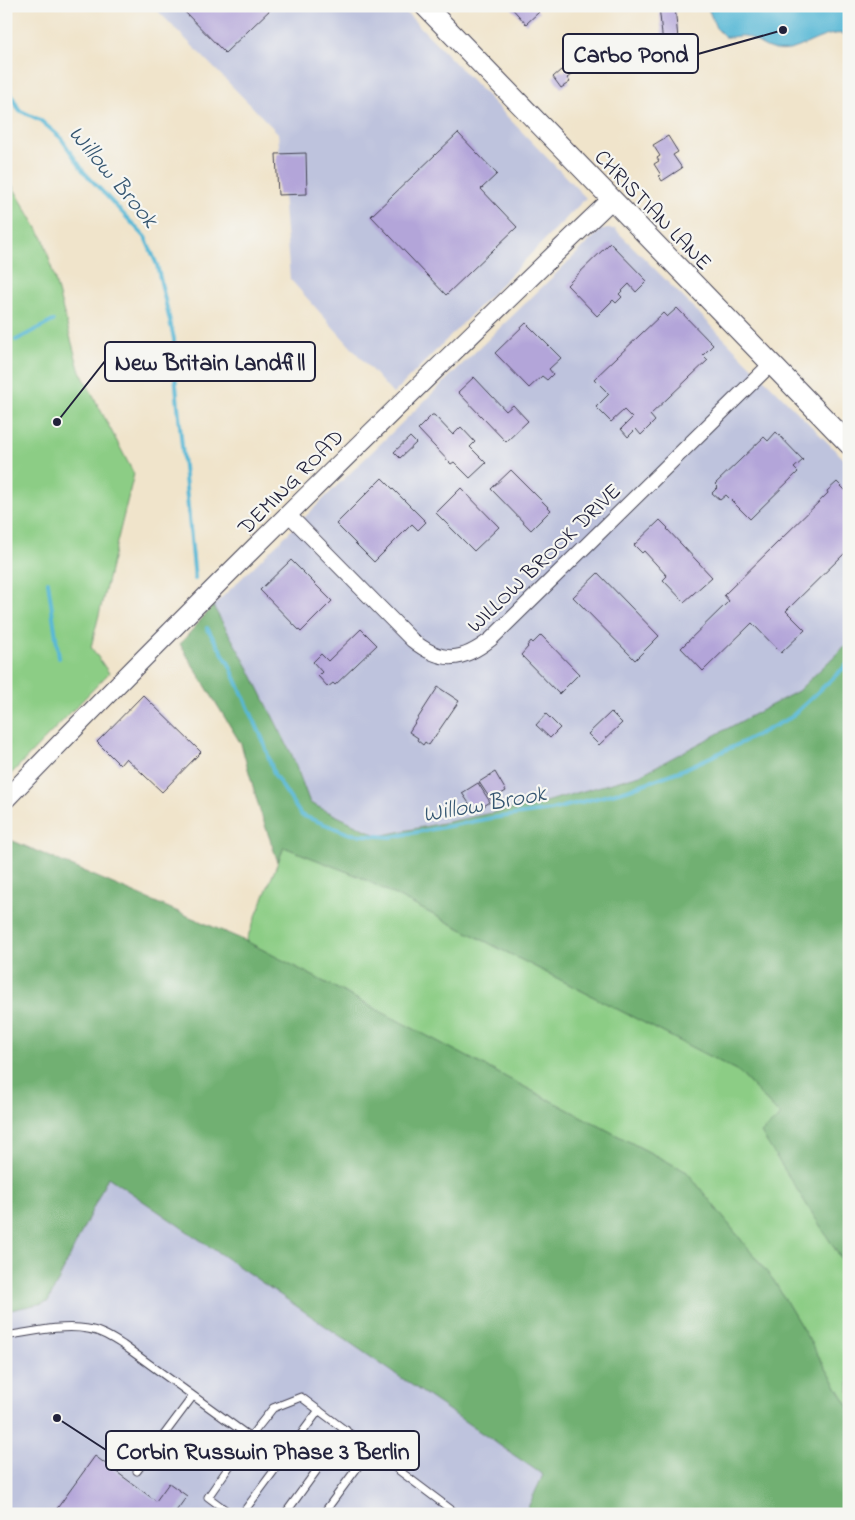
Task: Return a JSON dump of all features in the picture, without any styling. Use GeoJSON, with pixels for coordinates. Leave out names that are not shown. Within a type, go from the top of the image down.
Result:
{"type":"FeatureCollection","features":[{"type":"Feature","properties":{"kind":"main road","name":"CHRISTIAN LANE"},"geometry":{"type":"LineString","coordinates":[[425,6],[849,444]]}},
{"type":"Feature","properties":{"kind":"street","name":"DEMING ROAD"},"geometry":{"type":"LineString","coordinates":[[6,799],[288,514],[502,304],[612,200]]}},
{"type":"Feature","properties":{"kind":"street","name":"WILLOW BROOK DRIVE"},"geometry":{"type":"LineString","coordinates":[[288,514],[412,640],[436,655],[450,658],[466,655],[491,639],[772,363]]}},
{"type":"Feature","properties":{"kind":"lane"},"geometry":{"type":"LineString","coordinates":[[6,1336],[72,1327],[88,1328],[106,1334],[250,1437]]}},
{"type":"Feature","properties":{"kind":"lane"},"geometry":{"type":"LineString","coordinates":[[137,1471],[194,1396]]}},
{"type":"Feature","properties":{"kind":"lane"},"geometry":{"type":"LineString","coordinates":[[231,1514],[208,1497],[273,1408],[301,1397],[457,1514]]}},
{"type":"Feature","properties":{"kind":"lane"},"geometry":{"type":"LineString","coordinates":[[242,1514],[319,1410]]}},
{"type":"Feature","properties":{"kind":"lane"},"geometry":{"type":"LineString","coordinates":[[285,1514],[346,1430]]}},
{"type":"Feature","properties":{"kind":"lane"},"geometry":{"type":"LineString","coordinates":[[323,1514],[371,1449]]}},
{"type":"Feature","properties":{"kind":"shaded area"},"geometry":{"type":"Polygon","coordinates":[[[153,6],[400,6],[586,198],[393,394],[290,279],[278,133],[153,6]]]}},
{"type":"Feature","properties":{"kind":"shaded area"},"geometry":{"type":"Polygon","coordinates":[[[602,229],[615,229],[849,464],[849,642],[798,691],[640,775],[541,803],[379,836],[310,803],[292,755],[248,667],[213,606],[602,229]]]}},
{"type":"Feature","properties":{"kind":"shaded area"},"geometry":{"type":"Polygon","coordinates":[[[108,1177],[544,1475],[525,1514],[6,1514],[6,1311],[48,1302],[108,1177]]]}},
{"type":"Feature","properties":{"kind":"green space"},"geometry":{"type":"Polygon","coordinates":[[[6,175],[44,240],[79,369],[134,474],[91,647],[109,673],[6,779],[6,175]]]}},
{"type":"Feature","properties":{"kind":"green space"},"geometry":{"type":"Polygon","coordinates":[[[213,606],[248,667],[292,755],[310,803],[379,836],[541,803],[640,775],[798,691],[849,642],[849,1055],[846,1060],[849,1071],[849,1271],[761,1133],[781,1116],[738,1071],[358,876],[284,847],[278,862],[260,811],[241,744],[180,644],[213,606]]]}},
{"type":"Feature","properties":{"kind":"green space"},"geometry":{"type":"Polygon","coordinates":[[[6,838],[246,941],[687,1172],[774,1281],[849,1407],[849,1514],[525,1514],[543,1475],[108,1177],[48,1302],[6,1311],[6,838]]]}},
{"type":"Feature","properties":{"kind":"green space"},"geometry":{"type":"Polygon","coordinates":[[[284,847],[358,876],[738,1071],[781,1116],[762,1133],[849,1271],[849,1407],[774,1281],[687,1172],[246,941],[284,847]]]}},
{"type":"Feature","properties":{"kind":"water"},"geometry":{"type":"Polygon","coordinates":[[[707,6],[849,6],[849,36],[834,34],[789,50],[774,50],[745,36],[725,37],[716,28],[707,6]]]}},
{"type":"Feature","properties":{"kind":"building"},"geometry":{"type":"Polygon","coordinates":[[[179,6],[274,6],[225,53],[179,6]]]}},
{"type":"Feature","properties":{"kind":"building"},"geometry":{"type":"Polygon","coordinates":[[[510,6],[533,6],[539,12],[526,24],[510,6]]]}},
{"type":"Feature","properties":{"kind":"building"},"geometry":{"type":"Polygon","coordinates":[[[659,6],[675,6],[680,61],[676,62],[677,67],[668,68],[667,62],[665,63],[659,6]]]}},
{"type":"Feature","properties":{"kind":"building"},"geometry":{"type":"Polygon","coordinates":[[[567,69],[571,75],[567,78],[570,82],[561,88],[553,77],[561,70],[563,72],[567,69]]]}},
{"type":"Feature","properties":{"kind":"building"},"geometry":{"type":"Polygon","coordinates":[[[458,133],[497,174],[481,189],[517,227],[446,295],[371,216],[458,133]]]}},
{"type":"Feature","properties":{"kind":"building"},"geometry":{"type":"Polygon","coordinates":[[[668,136],[678,152],[673,155],[682,168],[662,181],[659,176],[661,175],[654,164],[659,161],[657,158],[660,156],[653,145],[668,136]]]}},
{"type":"Feature","properties":{"kind":"building"},"geometry":{"type":"Polygon","coordinates":[[[306,153],[307,194],[278,195],[276,154],[306,153]]]}},
{"type":"Feature","properties":{"kind":"building"},"geometry":{"type":"Polygon","coordinates":[[[610,243],[647,281],[636,292],[629,284],[619,294],[622,297],[616,303],[613,300],[597,316],[567,285],[610,243]]]}},
{"type":"Feature","properties":{"kind":"building"},"geometry":{"type":"Polygon","coordinates":[[[677,308],[713,345],[703,355],[708,360],[650,415],[655,421],[641,435],[636,429],[628,437],[621,429],[632,418],[624,410],[611,422],[596,407],[609,394],[594,379],[663,313],[667,317],[677,308]]]}},
{"type":"Feature","properties":{"kind":"building"},"geometry":{"type":"Polygon","coordinates":[[[526,323],[561,358],[549,369],[553,374],[547,380],[542,376],[529,388],[495,353],[526,323]]]}},
{"type":"Feature","properties":{"kind":"building"},"geometry":{"type":"Polygon","coordinates":[[[474,377],[506,411],[513,405],[528,421],[506,442],[458,392],[474,377]]]}},
{"type":"Feature","properties":{"kind":"building"},"geometry":{"type":"Polygon","coordinates":[[[432,415],[453,435],[461,427],[475,442],[470,447],[486,463],[470,478],[454,462],[451,464],[418,429],[432,415]]]}},
{"type":"Feature","properties":{"kind":"building"},"geometry":{"type":"Polygon","coordinates":[[[776,432],[803,460],[794,468],[798,472],[750,519],[726,495],[720,500],[712,493],[718,487],[715,484],[764,437],[768,441],[776,432]]]}},
{"type":"Feature","properties":{"kind":"building"},"geometry":{"type":"Polygon","coordinates":[[[410,437],[416,443],[400,458],[394,452],[410,437]]]}},
{"type":"Feature","properties":{"kind":"building"},"geometry":{"type":"Polygon","coordinates":[[[511,470],[551,510],[531,530],[491,489],[511,470]]]}},
{"type":"Feature","properties":{"kind":"building"},"geometry":{"type":"Polygon","coordinates":[[[382,478],[426,522],[418,530],[412,524],[374,562],[336,524],[382,478]]]}},
{"type":"Feature","properties":{"kind":"building"},"geometry":{"type":"Polygon","coordinates":[[[837,482],[849,494],[849,549],[786,611],[805,630],[781,653],[752,623],[703,671],[681,648],[729,601],[724,595],[837,482]]]}},
{"type":"Feature","properties":{"kind":"building"},"geometry":{"type":"Polygon","coordinates":[[[461,488],[499,527],[474,551],[436,513],[461,488]]]}},
{"type":"Feature","properties":{"kind":"building"},"geometry":{"type":"Polygon","coordinates":[[[660,520],[712,577],[684,602],[663,580],[667,576],[644,551],[642,553],[634,545],[660,520]]]}},
{"type":"Feature","properties":{"kind":"building"},"geometry":{"type":"Polygon","coordinates":[[[291,560],[332,601],[301,632],[260,590],[291,560]]]}},
{"type":"Feature","properties":{"kind":"building"},"geometry":{"type":"Polygon","coordinates":[[[598,573],[659,636],[635,660],[573,597],[598,573]]]}},
{"type":"Feature","properties":{"kind":"building"},"geometry":{"type":"Polygon","coordinates":[[[361,629],[377,645],[335,685],[333,683],[328,687],[318,676],[322,672],[313,662],[321,654],[328,661],[361,629]]]}},
{"type":"Feature","properties":{"kind":"building"},"geometry":{"type":"Polygon","coordinates":[[[541,635],[579,674],[559,694],[521,655],[531,641],[533,643],[541,635]]]}},
{"type":"Feature","properties":{"kind":"building"},"geometry":{"type":"Polygon","coordinates":[[[438,687],[459,701],[429,745],[425,742],[423,745],[417,740],[418,738],[409,732],[438,687]]]}},
{"type":"Feature","properties":{"kind":"building"},"geometry":{"type":"Polygon","coordinates":[[[143,695],[201,752],[162,792],[126,758],[120,765],[97,742],[143,695]]]}},
{"type":"Feature","properties":{"kind":"building"},"geometry":{"type":"Polygon","coordinates":[[[611,712],[622,723],[599,745],[588,734],[611,712]]]}},
{"type":"Feature","properties":{"kind":"building"},"geometry":{"type":"Polygon","coordinates":[[[546,714],[560,728],[550,738],[536,725],[546,714]]]}},
{"type":"Feature","properties":{"kind":"building"},"geometry":{"type":"Polygon","coordinates":[[[495,772],[506,791],[491,800],[479,782],[495,772]]]}},
{"type":"Feature","properties":{"kind":"building"},"geometry":{"type":"Polygon","coordinates":[[[478,783],[490,802],[475,812],[462,793],[478,783]]]}},
{"type":"Feature","properties":{"kind":"building"},"geometry":{"type":"Polygon","coordinates":[[[95,1456],[156,1501],[169,1483],[187,1496],[174,1514],[53,1514],[95,1456]]]}},
{"type":"Feature","properties":{"kind":"waterway","name":"Willow Brook"},"geometry":{"type":"LineString","coordinates":[[6,84],[19,110],[40,120],[61,138],[84,172],[145,237],[157,265],[174,339],[175,375],[195,579]]}},
{"type":"Feature","properties":{"kind":"waterway"},"geometry":{"type":"LineString","coordinates":[[16,340],[53,321]]}},
{"type":"Feature","properties":{"kind":"waterway"},"geometry":{"type":"LineString","coordinates":[[48,582],[59,658]]}},
{"type":"Feature","properties":{"kind":"waterway","name":"Willow Brook"},"geometry":{"type":"LineString","coordinates":[[207,628],[228,662],[263,740],[274,774],[301,815],[350,834],[391,837],[492,818],[551,810],[627,790],[682,770],[790,718],[849,663]]}},
{"type":"Feature","properties":{"kind":"place","name":"Carbo Pond"},"geometry":{"type":"Point","coordinates":[783,30]}},
{"type":"Feature","properties":{"kind":"place","name":"New Britain Landfill"},"geometry":{"type":"Point","coordinates":[57,422]}},
{"type":"Feature","properties":{"kind":"place","name":"Corbin Russwin Phase 3 Berlin"},"geometry":{"type":"Point","coordinates":[57,1418]}}]}
